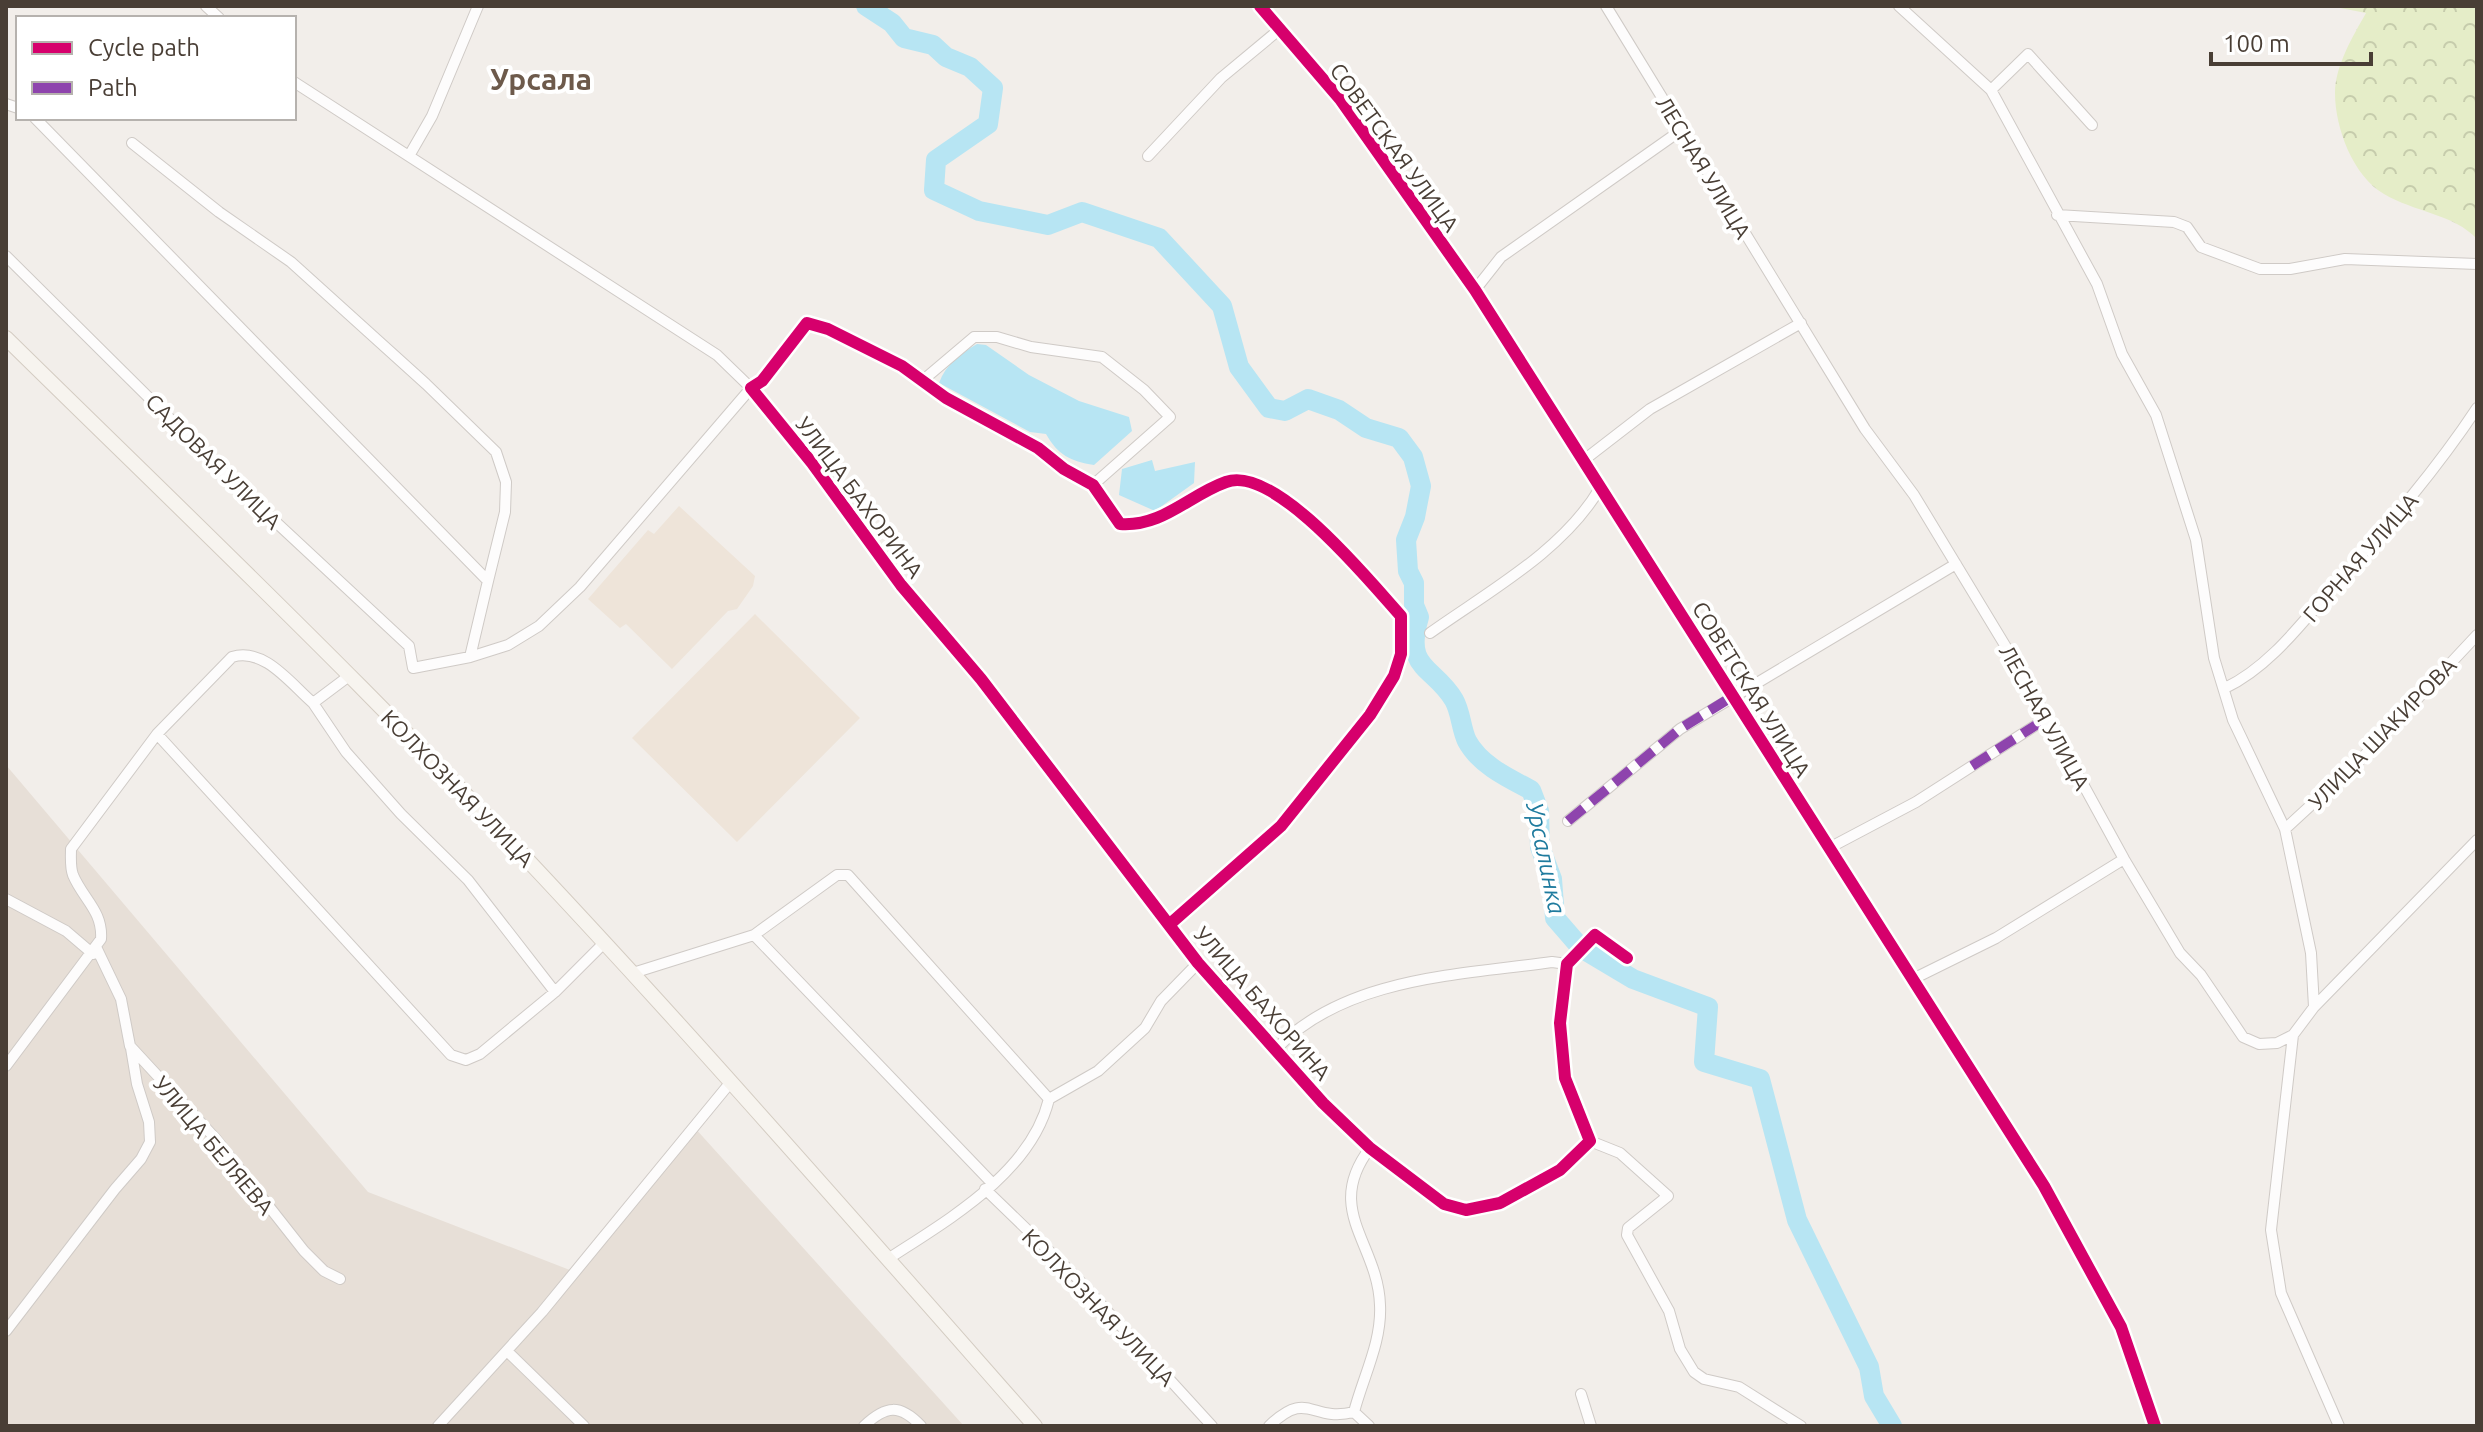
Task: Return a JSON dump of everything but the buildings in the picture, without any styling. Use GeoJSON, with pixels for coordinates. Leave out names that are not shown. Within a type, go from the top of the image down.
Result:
{"type":"FeatureCollection","features":[{"type":"Feature","properties":{"kind":"street"},"geometry":{"type":"LineString","coordinates":[[409,156],[432,116],[478,6]]}},
{"type":"Feature","properties":{"kind":"street","name":"СОВЕТСКАЯ УЛИЦА"},"geometry":{"type":"LineString","coordinates":[[1260,6],[1340,99],[1475,290],[2044,1186],[2095,1274],[2121,1327],[2155,1426]]}},
{"type":"Feature","properties":{"kind":"street","name":"ЛЕСНАЯ УЛИЦА"},"geometry":{"type":"LineString","coordinates":[[1606,6],[1865,429],[1914,495],[1956,564],[2180,953],[2201,975],[2243,1037],[2259,1044],[2277,1043],[2293,1035]]}},
{"type":"Feature","properties":{"kind":"street"},"geometry":{"type":"LineString","coordinates":[[1899,6],[1991,90],[2097,284],[2122,354],[2156,415],[2196,540],[2206,587],[2209,635],[2233,720],[2285,829],[2311,953],[2314,1007]]}},
{"type":"Feature","properties":{"kind":"street"},"geometry":{"type":"LineString","coordinates":[[1148,156],[1221,78],[1280,29]]}},
{"type":"Feature","properties":{"kind":"street"},"geometry":{"type":"LineString","coordinates":[[1991,90],[2028,54],[2092,125]]}},
{"type":"Feature","properties":{"kind":"street","name":"УЛИЦА БАХОРИНА"},"geometry":{"type":"LineString","coordinates":[[296,83],[717,355],[751,388],[1198,963],[1323,1103],[1370,1148],[1444,1204],[1466,1210],[1500,1203],[1560,1170],[1590,1141]]}},
{"type":"Feature","properties":{"kind":"street"},"geometry":{"type":"LineString","coordinates":[[37,120],[488,581]]}},
{"type":"Feature","properties":{"kind":"street"},"geometry":{"type":"LineString","coordinates":[[1475,290],[1501,257],[1680,131]]}},
{"type":"Feature","properties":{"kind":"street"},"geometry":{"type":"LineString","coordinates":[[132,143],[219,212],[291,262],[496,452],[506,482],[505,512],[470,657]]}},
{"type":"Feature","properties":{"kind":"street"},"geometry":{"type":"LineString","coordinates":[[2057,215],[2174,222],[2187,227],[2201,247],[2260,269],[2355,258],[2477,264]]}},
{"type":"Feature","properties":{"kind":"street","name":"САДОВАЯ УЛИЦА"},"geometry":{"type":"LineString","coordinates":[[6,256],[250,498],[409,646],[413,668],[470,657]]}},
{"type":"Feature","properties":{"kind":"street"},"geometry":{"type":"LineString","coordinates":[[470,657],[508,645],[539,626],[580,587],[751,388],[762,381],[807,323],[828,329],[902,366],[946,398],[1038,448],[1064,469],[1093,485],[1120,524],[1135,525],[1172,512],[1228,481],[1253,485],[1308,515],[1401,616],[1404,633],[1394,676],[1370,715],[1281,826],[1170,924]]}},
{"type":"Feature","properties":{"kind":"street"},"geometry":{"type":"LineString","coordinates":[[1584,460],[1661,403],[1801,323]]}},
{"type":"Feature","properties":{"kind":"street"},"geometry":{"type":"LineString","coordinates":[[922,381],[965,342],[984,336],[1102,357],[1144,390],[1170,417],[1093,485]]}},
{"type":"Feature","properties":{"kind":"street","name":"КОЛХОЗНАЯ УЛИЦА"},"geometry":{"type":"LineString","coordinates":[[6,338],[349,676],[633,973],[1035,1426]]}},
{"type":"Feature","properties":{"kind":"street","name":"ГОРНАЯ УЛИЦА"},"geometry":{"type":"LineString","coordinates":[[2225,688],[2257,668],[2302,623],[2437,469],[2477,408]]}},
{"type":"Feature","properties":{"kind":"street"},"geometry":{"type":"LineString","coordinates":[[1430,633],[1555,541],[1586,511],[1600,488]]}},
{"type":"Feature","properties":{"kind":"street"},"geometry":{"type":"LineString","coordinates":[[1568,821],[1680,729],[1956,564]]}},
{"type":"Feature","properties":{"kind":"street","name":"УЛИЦА ШАКИРОВА"},"geometry":{"type":"LineString","coordinates":[[2285,829],[2361,759],[2477,635]]}},
{"type":"Feature","properties":{"kind":"street"},"geometry":{"type":"LineString","coordinates":[[6,1066],[95,951],[102,926],[97,911],[73,875],[71,849],[157,734],[232,657],[247,652],[260,657],[313,703],[346,752],[401,814],[468,880],[555,992]]}},
{"type":"Feature","properties":{"kind":"street"},"geometry":{"type":"LineString","coordinates":[[313,703],[349,676]]}},
{"type":"Feature","properties":{"kind":"street"},"geometry":{"type":"LineString","coordinates":[[1829,848],[1916,802],[2047,718]]}},
{"type":"Feature","properties":{"kind":"street"},"geometry":{"type":"LineString","coordinates":[[157,734],[451,1055],[466,1060],[480,1054],[555,992],[604,943]]}},
{"type":"Feature","properties":{"kind":"street"},"geometry":{"type":"LineString","coordinates":[[2339,1426],[2281,1293],[2271,1230],[2293,1035],[2314,1007],[2477,840]]}},
{"type":"Feature","properties":{"kind":"street"},"geometry":{"type":"LineString","coordinates":[[1913,979],[1996,938],[2124,859]]}},
{"type":"Feature","properties":{"kind":"street"},"geometry":{"type":"LineString","coordinates":[[633,973],[754,935],[837,875],[848,875],[1049,1099]]}},
{"type":"Feature","properties":{"kind":"street"},"geometry":{"type":"LineString","coordinates":[[6,899],[66,931],[95,951],[121,999],[137,1084],[149,1122],[150,1142],[141,1159],[106,1199],[6,1331]]}},
{"type":"Feature","properties":{"kind":"street","name":"КОЛХОЗНАЯ УЛИЦА"},"geometry":{"type":"LineString","coordinates":[[754,935],[1212,1426]]}},
{"type":"Feature","properties":{"kind":"street"},"geometry":{"type":"LineString","coordinates":[[1627,958],[1595,935],[1567,964],[1560,1023],[1562,1065],[1590,1141],[1620,1153],[1668,1196],[1628,1228],[1627,1235],[1669,1311],[1687,1362],[1704,1379],[1739,1387],[1801,1426]]}},
{"type":"Feature","properties":{"kind":"street"},"geometry":{"type":"LineString","coordinates":[[1276,1049],[1302,1026],[1338,1006],[1416,981],[1552,962],[1567,964]]}},
{"type":"Feature","properties":{"kind":"street"},"geometry":{"type":"LineString","coordinates":[[888,1259],[988,1186],[1033,1142],[1049,1099],[1098,1071],[1145,1028],[1161,1001],[1198,963]]}},
{"type":"Feature","properties":{"kind":"street","name":"УЛИЦА БЕЛЯЕВА"},"geometry":{"type":"LineString","coordinates":[[130,1046],[215,1138],[304,1251],[324,1271],[340,1279]]}},
{"type":"Feature","properties":{"kind":"street"},"geometry":{"type":"LineString","coordinates":[[438,1426],[563,1287],[730,1083]]}},
{"type":"Feature","properties":{"kind":"street"},"geometry":{"type":"LineString","coordinates":[[1354,1412],[1380,1326],[1376,1279],[1356,1227],[1350,1194],[1354,1170],[1370,1148]]}},
{"type":"Feature","properties":{"kind":"street"},"geometry":{"type":"LineString","coordinates":[[507,1351],[584,1426]]}},
{"type":"Feature","properties":{"kind":"street"},"geometry":{"type":"LineString","coordinates":[[1581,1394],[1591,1426]]}},
{"type":"Feature","properties":{"kind":"street"},"geometry":{"type":"LineString","coordinates":[[1269,1426],[1294,1406],[1306,1406],[1335,1417],[1354,1412]]}},
{"type":"Feature","properties":{"kind":"street"},"geometry":{"type":"LineString","coordinates":[[864,1426],[884,1410],[895,1407],[906,1412],[921,1426]]}},
{"type":"Feature","properties":{"kind":"street"},"geometry":{"type":"LineString","coordinates":[[1354,1412],[1369,1426]]}},
{"type":"Feature","properties":{"kind":"shaded area"},"geometry":{"type":"Polygon","coordinates":[[[679,506],[755,576],[753,586],[737,609],[728,611],[672,669],[626,624],[620,628],[588,599],[648,530],[654,534],[679,506]]]}},
{"type":"Feature","properties":{"kind":"shaded area"},"geometry":{"type":"Polygon","coordinates":[[[755,614],[860,718],[737,842],[632,738],[755,614]]]}},
{"type":"Feature","properties":{"kind":"shaded area"},"geometry":{"type":"Polygon","coordinates":[[[6,765],[368,1192],[575,1272],[694,1127],[964,1426],[6,1426],[6,765]]]}},
{"type":"Feature","properties":{"kind":"green space"},"geometry":{"type":"Polygon","coordinates":[[[2330,6],[2477,6],[2477,239],[2457,224],[2384,194],[2363,176],[2342,136],[2335,93],[2341,62],[2366,13],[2330,6]]]}},
{"type":"Feature","properties":{"kind":"water"},"geometry":{"type":"Polygon","coordinates":[[[977,344],[986,345],[1029,375],[1079,401],[1129,417],[1132,431],[1094,465],[1071,459],[1055,447],[1046,434],[1030,432],[939,383],[954,360],[977,344]]]}},
{"type":"Feature","properties":{"kind":"water"},"geometry":{"type":"Polygon","coordinates":[[[1152,460],[1155,471],[1195,462],[1194,483],[1155,511],[1119,495],[1122,469],[1152,460]]]}},
{"type":"Feature","properties":{"kind":"waterway","name":"Урсалинка"},"geometry":{"type":"LineString","coordinates":[[866,6],[892,23],[904,38],[933,45],[946,57],[970,67],[993,88],[988,124],[936,160],[934,190],[979,211],[1048,225],[1082,212],[1159,238],[1222,306],[1239,367],[1269,408],[1285,411],[1308,399],[1339,410],[1366,428],[1399,438],[1413,457],[1421,486],[1415,517],[1406,540],[1408,571],[1414,583],[1414,605],[1419,617],[1415,634],[1418,658],[1454,700],[1465,736],[1473,750],[1495,770],[1531,790],[1539,811],[1540,847],[1552,879],[1555,918],[1581,948],[1633,979],[1708,1007],[1704,1062],[1760,1079],[1797,1220],[1869,1367],[1874,1396],[1892,1426]]}},
{"type":"Feature","properties":{"kind":"marked path"},"geometry":{"type":"LineString","coordinates":[[1568,821],[1680,729],[1733,696]]}},
{"type":"Feature","properties":{"kind":"marked path"},"geometry":{"type":"LineString","coordinates":[[1972,766],[2047,718]]}},
{"type":"Feature","properties":{"kind":"cycle path"},"geometry":{"type":"LineString","coordinates":[[1260,6],[1340,99],[1475,290],[2044,1186],[2121,1327],[2155,1426]]}},
{"type":"Feature","properties":{"kind":"cycle path"},"geometry":{"type":"LineString","coordinates":[[1170,924],[1281,826],[1370,715],[1394,676],[1401,654],[1401,616],[1321,530],[1270,491],[1246,481],[1226,482],[1150,521],[1120,524],[1093,485],[1064,469],[1038,448],[946,398],[902,366],[828,329],[807,323],[762,381],[751,388],[812,463],[901,585],[981,679],[1198,963],[1323,1103],[1370,1148],[1444,1204],[1466,1210],[1500,1203],[1560,1170],[1590,1141],[1565,1078],[1560,1023],[1567,964],[1595,935],[1627,958]]}},
{"type":"Feature","properties":{"kind":"district","name":"Урсала"},"geometry":{"type":"Point","coordinates":[541,79]}}]}
